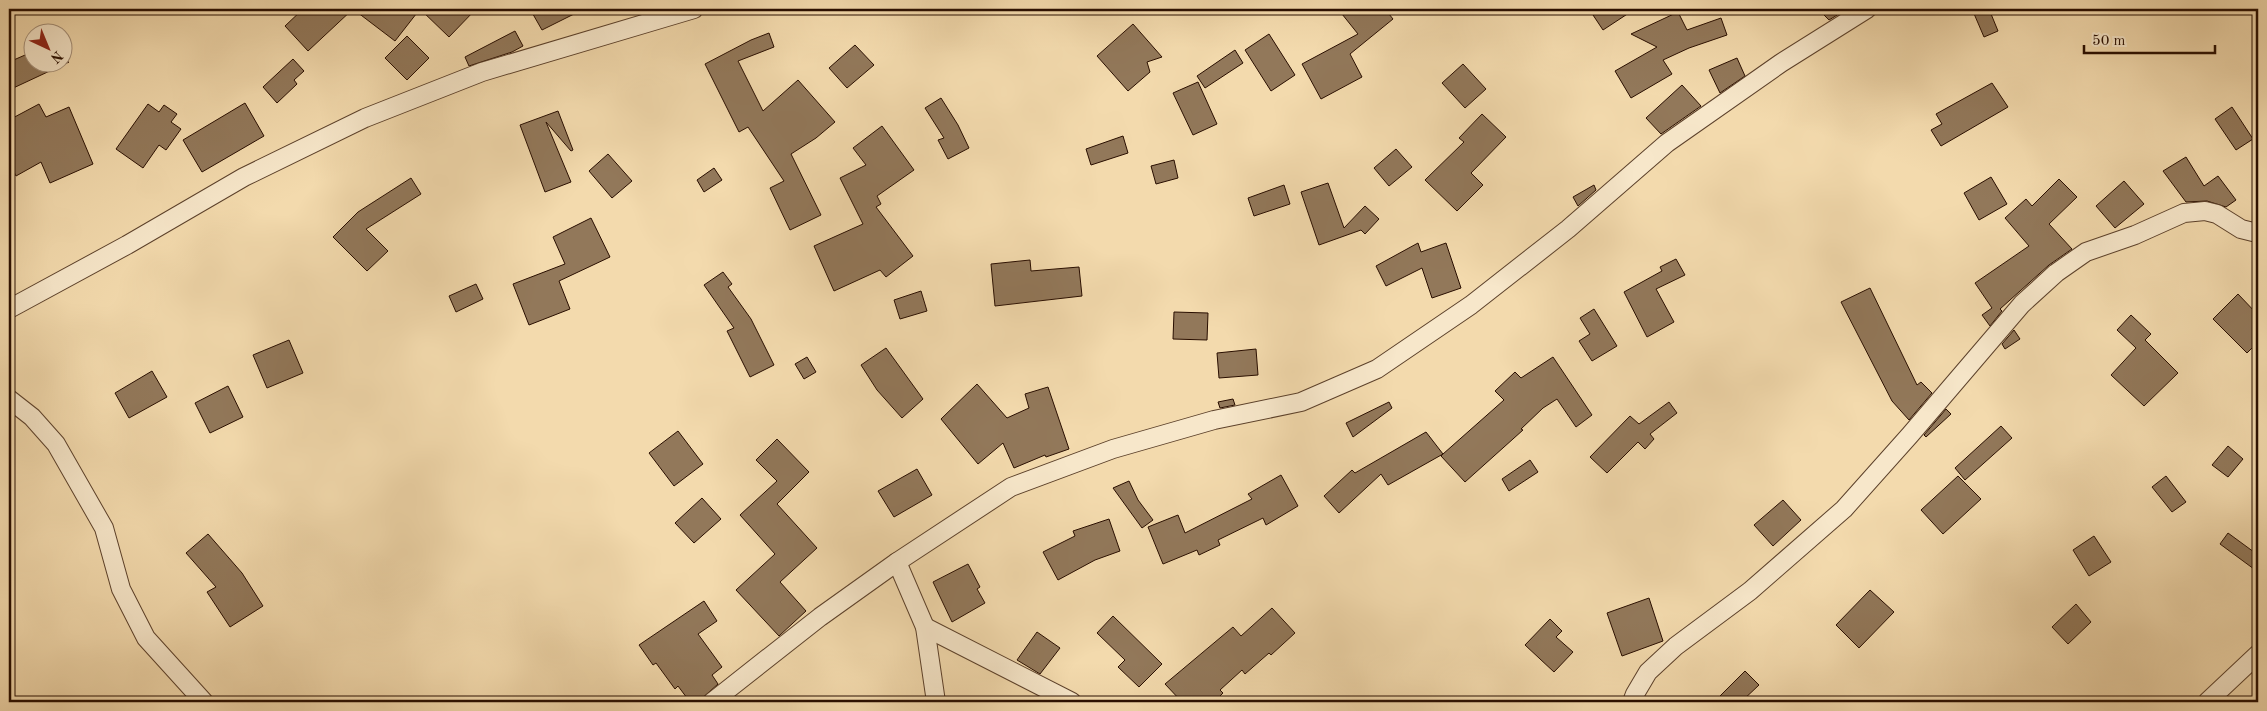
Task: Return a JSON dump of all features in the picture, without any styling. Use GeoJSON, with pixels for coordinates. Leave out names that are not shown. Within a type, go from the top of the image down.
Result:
{"type":"FeatureCollection","features":[{"type":"Feature","properties":{"kind":"street"},"geometry":{"type":"LineString","coordinates":[[9,309],[127,245],[244,177],[365,118],[482,72],[694,9]]}},
{"type":"Feature","properties":{"kind":"street"},"geometry":{"type":"LineString","coordinates":[[712,702],[820,617],[897,562],[1011,487],[1114,449],[1214,420],[1301,402],[1377,369],[1471,305],[1568,229],[1667,143],[1781,63],[1867,9]]}},
{"type":"Feature","properties":{"kind":"street"},"geometry":{"type":"LineString","coordinates":[[1632,702],[1648,672],[1669,653],[1750,591],[1844,509],[2022,304],[2056,273],[2086,252],[2135,235],[2184,213],[2205,211],[2217,214],[2241,229],[2253,232],[2258,230]]}},
{"type":"Feature","properties":{"kind":"street"},"geometry":{"type":"LineString","coordinates":[[9,399],[32,417],[56,444],[104,528],[121,589],[146,638],[204,702]]}},
{"type":"Feature","properties":{"kind":"street"},"geometry":{"type":"LineString","coordinates":[[897,562],[925,627],[936,702]]}},
{"type":"Feature","properties":{"kind":"street"},"geometry":{"type":"LineString","coordinates":[[925,627],[1072,702]]}},
{"type":"Feature","properties":{"kind":"street"},"geometry":{"type":"LineString","coordinates":[[2207,702],[2258,654]]}},
{"type":"Feature","properties":{"kind":"building"},"geometry":{"type":"Polygon","coordinates":[[[303,9],[353,9],[308,51],[285,26],[303,9]]]}},
{"type":"Feature","properties":{"kind":"building"},"geometry":{"type":"Polygon","coordinates":[[[353,9],[420,9],[395,41],[353,9]]]}},
{"type":"Feature","properties":{"kind":"building"},"geometry":{"type":"Polygon","coordinates":[[[420,9],[476,9],[449,37],[420,9]]]}},
{"type":"Feature","properties":{"kind":"building"},"geometry":{"type":"Polygon","coordinates":[[[530,9],[584,9],[542,30],[530,9]]]}},
{"type":"Feature","properties":{"kind":"building"},"geometry":{"type":"Polygon","coordinates":[[[1338,9],[1385,9],[1393,19],[1350,54],[1362,77],[1321,99],[1302,64],[1358,34],[1338,9]]]}},
{"type":"Feature","properties":{"kind":"building"},"geometry":{"type":"Polygon","coordinates":[[[1589,9],[1635,9],[1603,30],[1589,9]]]}},
{"type":"Feature","properties":{"kind":"building"},"geometry":{"type":"Polygon","coordinates":[[[1832,9],[1847,9],[1829,20],[1824,15],[1832,9]]]}},
{"type":"Feature","properties":{"kind":"building"},"geometry":{"type":"Polygon","coordinates":[[[1972,9],[1989,9],[1998,31],[1984,37],[1972,9]]]}},
{"type":"Feature","properties":{"kind":"building"},"geometry":{"type":"Polygon","coordinates":[[[1678,12],[1687,30],[1721,18],[1727,35],[1689,48],[1663,60],[1672,74],[1631,98],[1615,71],[1657,47],[1631,34],[1678,12]]]}},
{"type":"Feature","properties":{"kind":"building"},"geometry":{"type":"Polygon","coordinates":[[[1133,24],[1162,57],[1147,62],[1150,72],[1128,91],[1097,56],[1133,24]]]}},
{"type":"Feature","properties":{"kind":"building"},"geometry":{"type":"Polygon","coordinates":[[[515,31],[523,46],[512,52],[469,66],[465,57],[515,31]]]}},
{"type":"Feature","properties":{"kind":"building"},"geometry":{"type":"Polygon","coordinates":[[[769,33],[774,47],[738,61],[763,111],[798,80],[835,122],[816,138],[791,154],[821,215],[790,230],[770,188],[784,181],[748,127],[739,132],[705,64],[751,40],[769,33]]]}},
{"type":"Feature","properties":{"kind":"building"},"geometry":{"type":"Polygon","coordinates":[[[1269,34],[1295,75],[1271,91],[1245,50],[1269,34]]]}},
{"type":"Feature","properties":{"kind":"building"},"geometry":{"type":"Polygon","coordinates":[[[407,36],[429,58],[407,80],[385,58],[407,36]]]}},
{"type":"Feature","properties":{"kind":"building"},"geometry":{"type":"Polygon","coordinates":[[[855,45],[874,65],[847,88],[829,68],[855,45]]]}},
{"type":"Feature","properties":{"kind":"building"},"geometry":{"type":"Polygon","coordinates":[[[1235,50],[1243,63],[1205,88],[1197,76],[1235,50]]]}},
{"type":"Feature","properties":{"kind":"building"},"geometry":{"type":"Polygon","coordinates":[[[22,56],[22,72],[48,72],[9,90],[9,62],[22,56]]]}},
{"type":"Feature","properties":{"kind":"building"},"geometry":{"type":"Polygon","coordinates":[[[1737,58],[1745,76],[1720,93],[1709,70],[1737,58]]]}},
{"type":"Feature","properties":{"kind":"building"},"geometry":{"type":"Polygon","coordinates":[[[293,59],[304,71],[294,80],[297,84],[277,103],[263,87],[293,59]]]}},
{"type":"Feature","properties":{"kind":"building"},"geometry":{"type":"Polygon","coordinates":[[[1463,64],[1486,89],[1465,108],[1442,83],[1463,64]]]}},
{"type":"Feature","properties":{"kind":"building"},"geometry":{"type":"Polygon","coordinates":[[[1198,82],[1217,124],[1193,135],[1173,93],[1198,82]]]}},
{"type":"Feature","properties":{"kind":"building"},"geometry":{"type":"Polygon","coordinates":[[[1992,83],[2008,107],[1941,146],[1931,130],[1942,124],[1936,114],[1992,83]]]}},
{"type":"Feature","properties":{"kind":"building"},"geometry":{"type":"Polygon","coordinates":[[[1682,85],[1701,106],[1661,134],[1646,118],[1682,85]]]}},
{"type":"Feature","properties":{"kind":"building"},"geometry":{"type":"Polygon","coordinates":[[[941,98],[958,125],[969,148],[948,159],[938,140],[944,138],[925,108],[941,98]]]}},
{"type":"Feature","properties":{"kind":"building"},"geometry":{"type":"Polygon","coordinates":[[[245,103],[264,136],[202,172],[183,140],[245,103]]]}},
{"type":"Feature","properties":{"kind":"building"},"geometry":{"type":"Polygon","coordinates":[[[39,104],[46,117],[69,107],[93,164],[50,183],[41,162],[16,176],[9,162],[9,120],[39,104]]]}},
{"type":"Feature","properties":{"kind":"building"},"geometry":{"type":"Polygon","coordinates":[[[148,104],[159,112],[164,105],[177,114],[171,122],[181,129],[166,150],[159,145],[143,168],[116,149],[148,104]]]}},
{"type":"Feature","properties":{"kind":"building"},"geometry":{"type":"Polygon","coordinates":[[[2232,107],[2253,139],[2236,150],[2215,119],[2232,107]]]}},
{"type":"Feature","properties":{"kind":"building"},"geometry":{"type":"Polygon","coordinates":[[[558,111],[573,150],[571,151],[546,122],[571,182],[545,192],[520,125],[558,111]]]}},
{"type":"Feature","properties":{"kind":"building"},"geometry":{"type":"Polygon","coordinates":[[[1482,114],[1506,137],[1471,173],[1483,185],[1457,211],[1425,180],[1464,142],[1459,138],[1482,114]]]}},
{"type":"Feature","properties":{"kind":"building"},"geometry":{"type":"Polygon","coordinates":[[[882,126],[914,170],[877,196],[881,204],[876,207],[913,256],[886,277],[880,270],[834,291],[814,246],[863,224],[840,178],[866,165],[853,148],[882,126]]]}},
{"type":"Feature","properties":{"kind":"building"},"geometry":{"type":"Polygon","coordinates":[[[1123,136],[1128,153],[1091,165],[1086,149],[1123,136]]]}},
{"type":"Feature","properties":{"kind":"building"},"geometry":{"type":"Polygon","coordinates":[[[1396,149],[1412,167],[1389,186],[1374,168],[1396,149]]]}},
{"type":"Feature","properties":{"kind":"building"},"geometry":{"type":"Polygon","coordinates":[[[608,154],[632,181],[612,198],[589,171],[608,154]]]}},
{"type":"Feature","properties":{"kind":"building"},"geometry":{"type":"Polygon","coordinates":[[[2186,157],[2204,186],[2218,176],[2236,200],[2226,207],[2207,201],[2186,202],[2163,171],[2186,157]]]}},
{"type":"Feature","properties":{"kind":"building"},"geometry":{"type":"Polygon","coordinates":[[[1174,160],[1178,178],[1156,184],[1151,166],[1174,160]]]}},
{"type":"Feature","properties":{"kind":"building"},"geometry":{"type":"Polygon","coordinates":[[[714,168],[722,180],[704,192],[697,180],[714,168]]]}},
{"type":"Feature","properties":{"kind":"building"},"geometry":{"type":"Polygon","coordinates":[[[1991,177],[2007,204],[1979,220],[1964,193],[1991,177]]]}},
{"type":"Feature","properties":{"kind":"building"},"geometry":{"type":"Polygon","coordinates":[[[411,178],[421,194],[366,229],[388,251],[367,271],[333,237],[358,212],[411,178]]]}},
{"type":"Feature","properties":{"kind":"building"},"geometry":{"type":"Polygon","coordinates":[[[2059,179],[2077,197],[2049,224],[2072,249],[2049,265],[2000,309],[2002,311],[1990,326],[1982,315],[1992,308],[1975,283],[2029,246],[2005,218],[2026,199],[2032,206],[2059,179]]]}},
{"type":"Feature","properties":{"kind":"building"},"geometry":{"type":"Polygon","coordinates":[[[2124,181],[2144,204],[2115,228],[2096,206],[2124,181]]]}},
{"type":"Feature","properties":{"kind":"building"},"geometry":{"type":"Polygon","coordinates":[[[1328,183],[1344,228],[1365,206],[1379,219],[1365,234],[1361,230],[1319,245],[1301,192],[1328,183]]]}},
{"type":"Feature","properties":{"kind":"building"},"geometry":{"type":"Polygon","coordinates":[[[1284,185],[1290,204],[1254,216],[1248,198],[1284,185]]]}},
{"type":"Feature","properties":{"kind":"building"},"geometry":{"type":"Polygon","coordinates":[[[1594,185],[1596,190],[1578,206],[1573,197],[1594,185]]]}},
{"type":"Feature","properties":{"kind":"building"},"geometry":{"type":"Polygon","coordinates":[[[591,218],[610,257],[559,281],[570,309],[529,325],[513,284],[565,264],[553,237],[591,218]]]}},
{"type":"Feature","properties":{"kind":"building"},"geometry":{"type":"Polygon","coordinates":[[[1418,243],[1421,252],[1446,243],[1461,288],[1432,298],[1422,268],[1386,286],[1376,266],[1418,243]]]}},
{"type":"Feature","properties":{"kind":"building"},"geometry":{"type":"Polygon","coordinates":[[[1676,259],[1685,275],[1656,289],[1674,322],[1647,337],[1624,292],[1662,271],[1660,267],[1676,259]]]}},
{"type":"Feature","properties":{"kind":"building"},"geometry":{"type":"Polygon","coordinates":[[[1030,260],[1031,271],[1079,267],[1082,296],[995,306],[991,264],[1030,260]]]}},
{"type":"Feature","properties":{"kind":"building"},"geometry":{"type":"Polygon","coordinates":[[[723,272],[732,284],[728,287],[751,319],[774,365],[750,377],[727,331],[734,328],[704,285],[723,272]]]}},
{"type":"Feature","properties":{"kind":"building"},"geometry":{"type":"Polygon","coordinates":[[[476,284],[483,299],[456,312],[449,296],[476,284]]]}},
{"type":"Feature","properties":{"kind":"building"},"geometry":{"type":"Polygon","coordinates":[[[1870,288],[1917,385],[1921,382],[1932,393],[1909,420],[1892,401],[1841,302],[1870,288]]]}},
{"type":"Feature","properties":{"kind":"building"},"geometry":{"type":"Polygon","coordinates":[[[921,291],[927,311],[900,319],[894,300],[921,291]]]}},
{"type":"Feature","properties":{"kind":"building"},"geometry":{"type":"Polygon","coordinates":[[[2238,294],[2258,315],[2258,342],[2247,353],[2213,319],[2238,294]]]}},
{"type":"Feature","properties":{"kind":"building"},"geometry":{"type":"Polygon","coordinates":[[[1594,309],[1617,346],[1592,361],[1579,341],[1590,334],[1580,318],[1594,309]]]}},
{"type":"Feature","properties":{"kind":"building"},"geometry":{"type":"Polygon","coordinates":[[[1174,312],[1208,313],[1207,340],[1173,339],[1174,312]]]}},
{"type":"Feature","properties":{"kind":"building"},"geometry":{"type":"Polygon","coordinates":[[[2131,315],[2151,334],[2145,340],[2178,373],[2144,406],[2111,375],[2136,348],[2117,330],[2131,315]]]}},
{"type":"Feature","properties":{"kind":"building"},"geometry":{"type":"Polygon","coordinates":[[[2014,330],[2020,339],[2005,349],[2002,344],[2014,330]]]}},
{"type":"Feature","properties":{"kind":"building"},"geometry":{"type":"Polygon","coordinates":[[[289,340],[303,373],[267,388],[253,355],[289,340]]]}},
{"type":"Feature","properties":{"kind":"building"},"geometry":{"type":"Polygon","coordinates":[[[886,348],[923,399],[902,418],[877,390],[861,365],[886,348]]]}},
{"type":"Feature","properties":{"kind":"building"},"geometry":{"type":"Polygon","coordinates":[[[1256,349],[1258,375],[1219,378],[1217,353],[1256,349]]]}},
{"type":"Feature","properties":{"kind":"building"},"geometry":{"type":"Polygon","coordinates":[[[807,357],[816,372],[804,379],[795,364],[807,357]]]}},
{"type":"Feature","properties":{"kind":"building"},"geometry":{"type":"Polygon","coordinates":[[[1553,357],[1592,415],[1576,427],[1557,399],[1543,408],[1521,429],[1523,430],[1465,482],[1441,456],[1504,400],[1495,391],[1515,372],[1521,378],[1553,357]]]}},
{"type":"Feature","properties":{"kind":"building"},"geometry":{"type":"Polygon","coordinates":[[[152,371],[167,397],[129,418],[115,393],[152,371]]]}},
{"type":"Feature","properties":{"kind":"building"},"geometry":{"type":"Polygon","coordinates":[[[977,384],[1007,418],[1029,408],[1025,394],[1048,387],[1069,449],[1046,457],[1045,455],[1014,468],[1003,443],[978,464],[941,419],[977,384]]]}},
{"type":"Feature","properties":{"kind":"building"},"geometry":{"type":"Polygon","coordinates":[[[228,386],[243,417],[210,433],[195,403],[228,386]]]}},
{"type":"Feature","properties":{"kind":"building"},"geometry":{"type":"Polygon","coordinates":[[[1233,399],[1235,405],[1220,408],[1218,402],[1233,399]]]}},
{"type":"Feature","properties":{"kind":"building"},"geometry":{"type":"Polygon","coordinates":[[[1389,402],[1392,408],[1353,437],[1346,423],[1389,402]]]}},
{"type":"Feature","properties":{"kind":"building"},"geometry":{"type":"Polygon","coordinates":[[[1669,402],[1677,413],[1650,434],[1654,439],[1645,449],[1638,442],[1607,473],[1590,457],[1630,416],[1639,424],[1669,402]]]}},
{"type":"Feature","properties":{"kind":"building"},"geometry":{"type":"Polygon","coordinates":[[[1946,409],[1951,414],[1926,437],[1924,435],[1946,409]]]}},
{"type":"Feature","properties":{"kind":"building"},"geometry":{"type":"Polygon","coordinates":[[[2001,426],[2012,438],[1965,480],[1955,468],[2001,426]]]}},
{"type":"Feature","properties":{"kind":"building"},"geometry":{"type":"Polygon","coordinates":[[[678,431],[703,464],[674,486],[649,453],[678,431]]]}},
{"type":"Feature","properties":{"kind":"building"},"geometry":{"type":"Polygon","coordinates":[[[1426,432],[1443,454],[1388,485],[1381,474],[1339,513],[1324,496],[1352,470],[1355,473],[1426,432]]]}},
{"type":"Feature","properties":{"kind":"building"},"geometry":{"type":"Polygon","coordinates":[[[777,439],[809,472],[777,504],[817,548],[780,582],[806,611],[779,636],[736,590],[775,554],[740,515],[777,481],[756,460],[777,439]]]}},
{"type":"Feature","properties":{"kind":"building"},"geometry":{"type":"Polygon","coordinates":[[[2228,446],[2243,459],[2228,477],[2212,465],[2228,446]]]}},
{"type":"Feature","properties":{"kind":"building"},"geometry":{"type":"Polygon","coordinates":[[[1530,460],[1538,472],[1509,491],[1502,479],[1530,460]]]}},
{"type":"Feature","properties":{"kind":"building"},"geometry":{"type":"Polygon","coordinates":[[[917,469],[932,495],[894,517],[878,491],[917,469]]]}},
{"type":"Feature","properties":{"kind":"building"},"geometry":{"type":"Polygon","coordinates":[[[1281,475],[1298,506],[1266,525],[1263,518],[1218,540],[1220,545],[1199,555],[1197,550],[1163,564],[1148,527],[1178,515],[1185,533],[1252,499],[1248,494],[1281,475]]]}},
{"type":"Feature","properties":{"kind":"building"},"geometry":{"type":"Polygon","coordinates":[[[1958,476],[1981,499],[1943,534],[1921,510],[1958,476]]]}},
{"type":"Feature","properties":{"kind":"building"},"geometry":{"type":"Polygon","coordinates":[[[2166,476],[2186,502],[2172,512],[2152,487],[2166,476]]]}},
{"type":"Feature","properties":{"kind":"building"},"geometry":{"type":"Polygon","coordinates":[[[1129,481],[1138,500],[1153,520],[1142,528],[1113,488],[1129,481]]]}},
{"type":"Feature","properties":{"kind":"building"},"geometry":{"type":"Polygon","coordinates":[[[702,498],[721,519],[694,543],[675,523],[702,498]]]}},
{"type":"Feature","properties":{"kind":"building"},"geometry":{"type":"Polygon","coordinates":[[[1783,500],[1801,520],[1773,546],[1754,525],[1783,500]]]}},
{"type":"Feature","properties":{"kind":"building"},"geometry":{"type":"Polygon","coordinates":[[[1109,519],[1120,551],[1095,560],[1058,580],[1043,552],[1075,536],[1073,531],[1109,519]]]}},
{"type":"Feature","properties":{"kind":"building"},"geometry":{"type":"Polygon","coordinates":[[[2228,533],[2258,555],[2258,572],[2220,544],[2228,533]]]}},
{"type":"Feature","properties":{"kind":"building"},"geometry":{"type":"Polygon","coordinates":[[[208,534],[242,573],[263,606],[230,627],[207,592],[216,587],[186,553],[208,534]]]}},
{"type":"Feature","properties":{"kind":"building"},"geometry":{"type":"Polygon","coordinates":[[[2094,536],[2111,562],[2089,576],[2073,550],[2094,536]]]}},
{"type":"Feature","properties":{"kind":"building"},"geometry":{"type":"Polygon","coordinates":[[[968,564],[980,587],[977,589],[985,603],[952,622],[933,582],[968,564]]]}},
{"type":"Feature","properties":{"kind":"building"},"geometry":{"type":"Polygon","coordinates":[[[1870,590],[1894,612],[1859,648],[1836,625],[1870,590]]]}},
{"type":"Feature","properties":{"kind":"building"},"geometry":{"type":"Polygon","coordinates":[[[1649,598],[1663,641],[1622,656],[1607,613],[1649,598]]]}},
{"type":"Feature","properties":{"kind":"building"},"geometry":{"type":"Polygon","coordinates":[[[704,601],[717,621],[698,634],[722,667],[712,675],[718,684],[698,702],[690,702],[678,686],[675,689],[656,663],[653,665],[639,645],[704,601]]]}},
{"type":"Feature","properties":{"kind":"building"},"geometry":{"type":"Polygon","coordinates":[[[2076,604],[2091,622],[2068,644],[2052,627],[2076,604]]]}},
{"type":"Feature","properties":{"kind":"building"},"geometry":{"type":"Polygon","coordinates":[[[1272,608],[1295,633],[1271,655],[1269,653],[1245,674],[1242,670],[1220,690],[1223,693],[1214,702],[1182,702],[1165,684],[1233,627],[1241,636],[1272,608]]]}},
{"type":"Feature","properties":{"kind":"building"},"geometry":{"type":"Polygon","coordinates":[[[1113,616],[1162,664],[1139,687],[1118,667],[1125,660],[1097,633],[1113,616]]]}},
{"type":"Feature","properties":{"kind":"building"},"geometry":{"type":"Polygon","coordinates":[[[1550,619],[1562,631],[1556,637],[1573,652],[1554,672],[1525,645],[1550,619]]]}},
{"type":"Feature","properties":{"kind":"building"},"geometry":{"type":"Polygon","coordinates":[[[1037,632],[1060,648],[1040,674],[1017,660],[1037,632]]]}},
{"type":"Feature","properties":{"kind":"building"},"geometry":{"type":"Polygon","coordinates":[[[1745,671],[1759,685],[1741,702],[1714,702],[1745,671]]]}}]}
